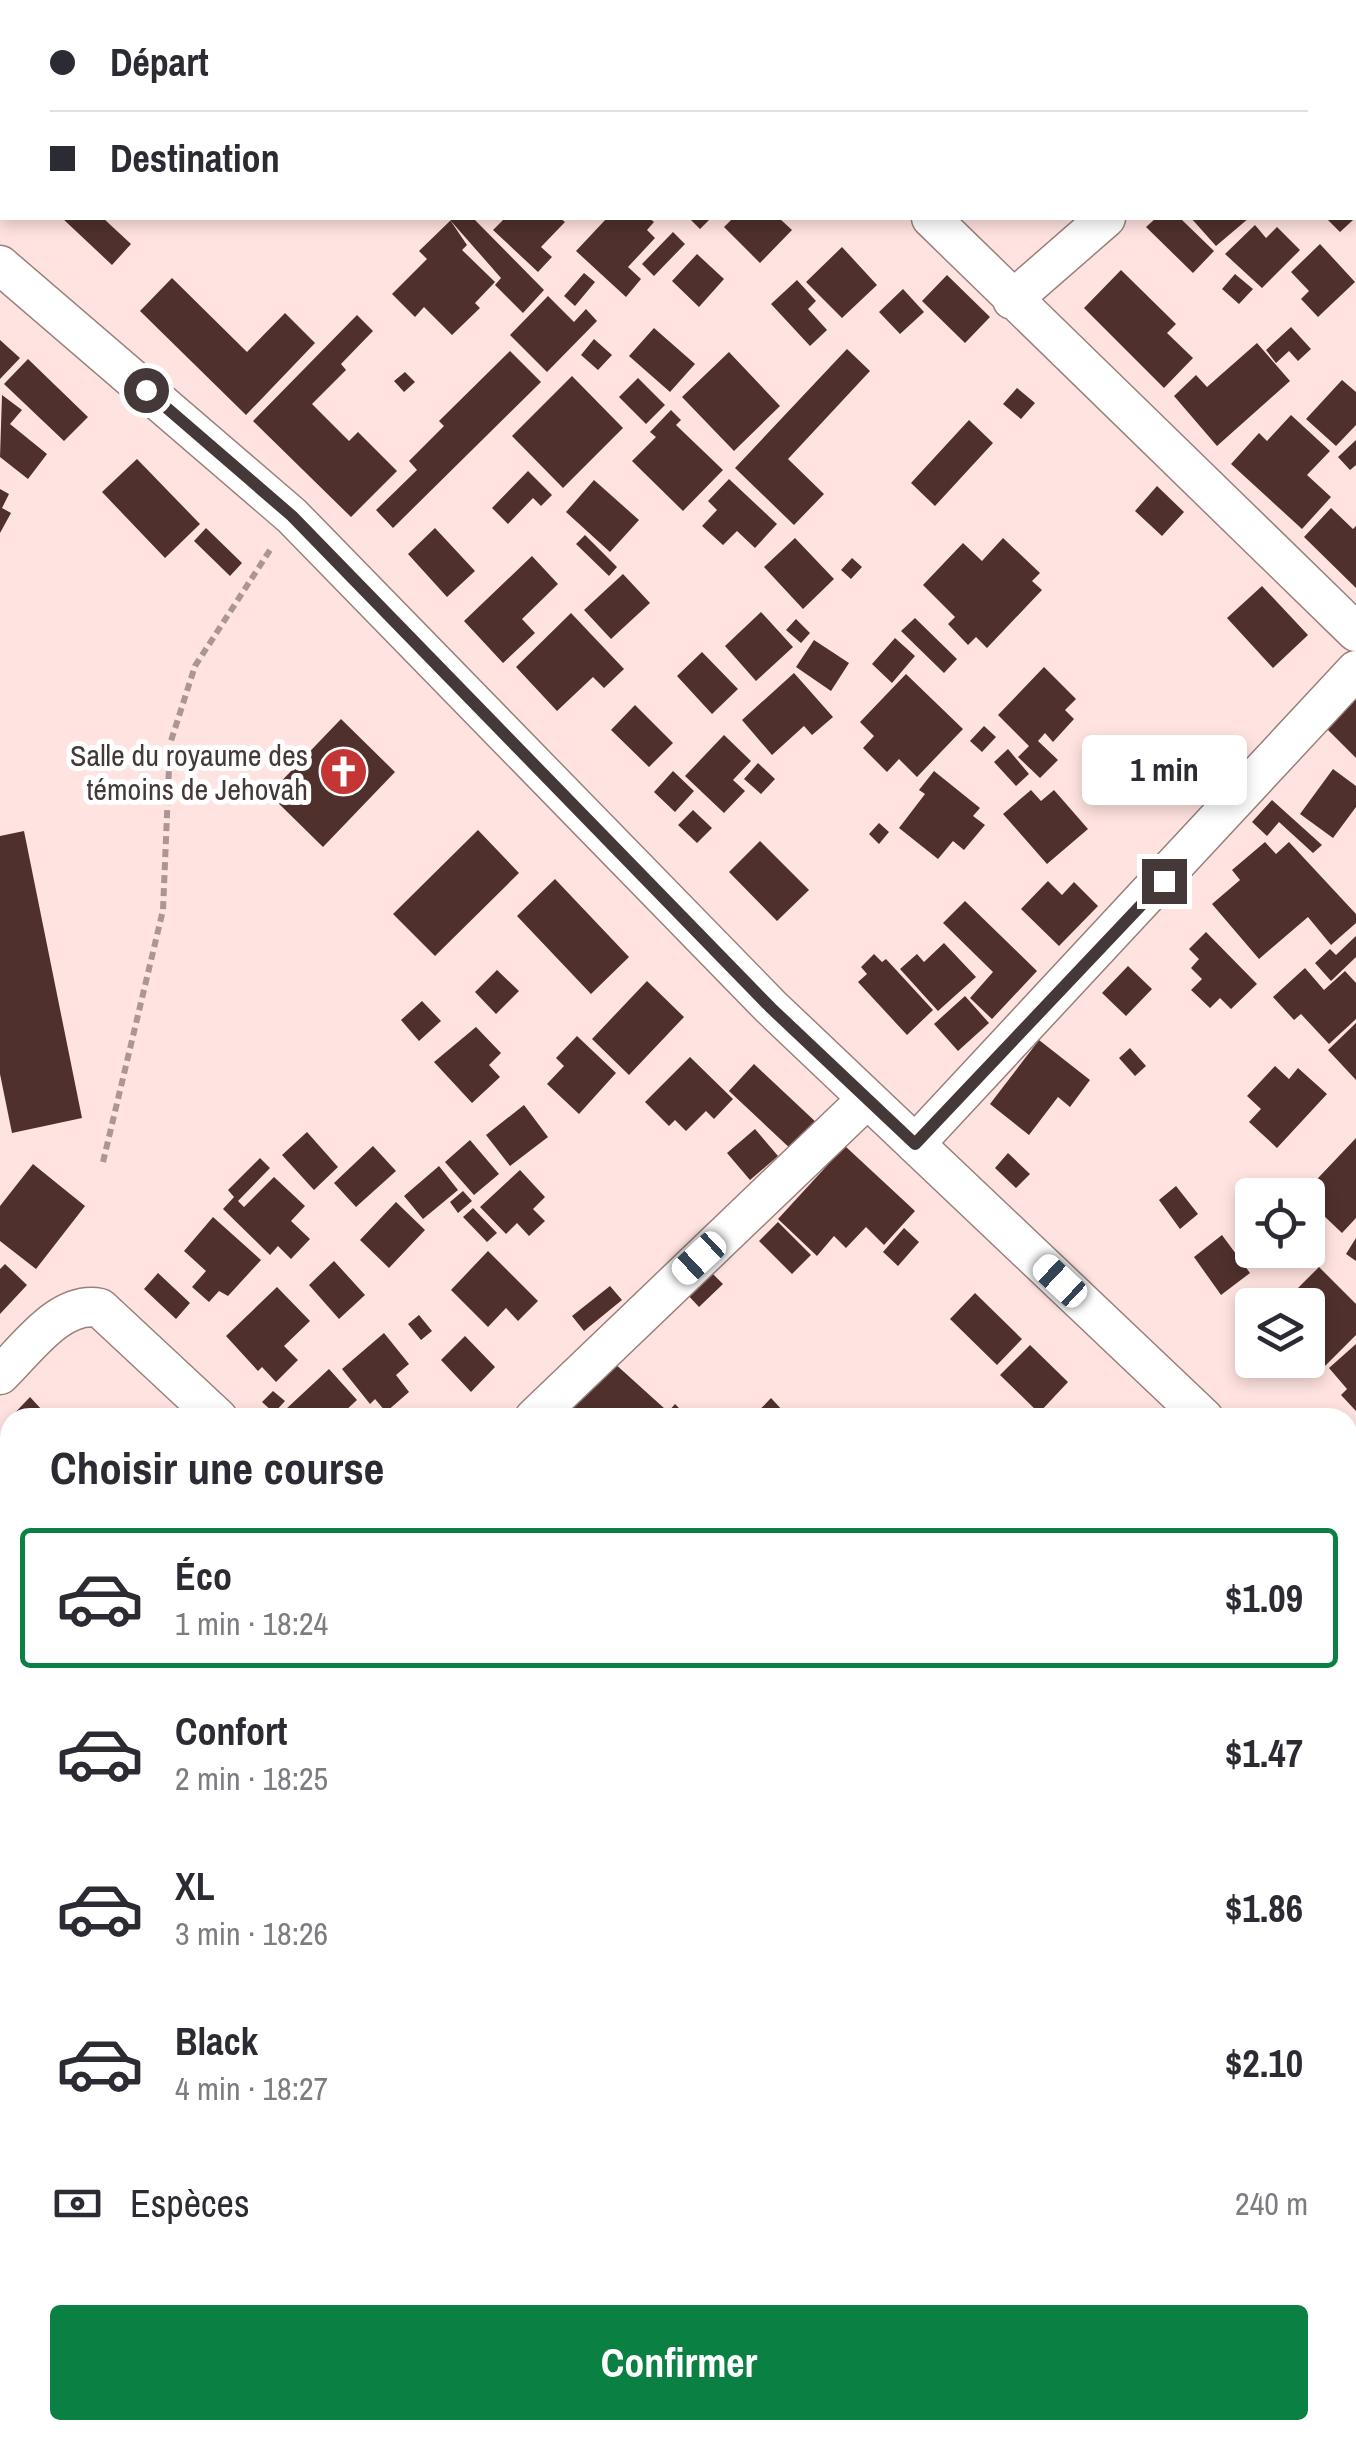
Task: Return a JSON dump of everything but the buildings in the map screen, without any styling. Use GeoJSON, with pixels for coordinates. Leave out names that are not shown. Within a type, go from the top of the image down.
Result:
{"type":"FeatureCollection","features":[{"type":"Feature","properties":{"kind":"street"},"geometry":{"type":"LineString","coordinates":[[933,220],[1356,632]]}},
{"type":"Feature","properties":{"kind":"street"},"geometry":{"type":"LineString","coordinates":[[1012,300],[1104,220]]}},
{"type":"Feature","properties":{"kind":"street"},"geometry":{"type":"LineString","coordinates":[[0,265],[292,516],[771,1008],[1193,1408]]}},
{"type":"Feature","properties":{"kind":"street"},"geometry":{"type":"LineString","coordinates":[[915,1144],[1356,670]]}},
{"type":"Feature","properties":{"kind":"street"},"geometry":{"type":"LineString","coordinates":[[544,1408],[867,1099]]}},
{"type":"Feature","properties":{"kind":"street"},"geometry":{"type":"LineString","coordinates":[[0,1375],[66,1312],[82,1304],[100,1308],[207,1408]]}},
{"type":"Feature","properties":{"kind":"path"},"geometry":{"type":"LineString","coordinates":[[103,1162],[163,910],[170,744],[195,666],[292,516]]}},
{"type":"Feature","properties":{"kind":"place","name":"Salle du royaume des témoins de Jehovah"},"geometry":{"type":"Point","coordinates":[343,772]}},
{"type":"Feature","properties":{"kind":"route"},"geometry":{"type":"LineString","coordinates":[[146,390],[292,516],[771,1008],[915,1144],[1164,881]]}}]}
